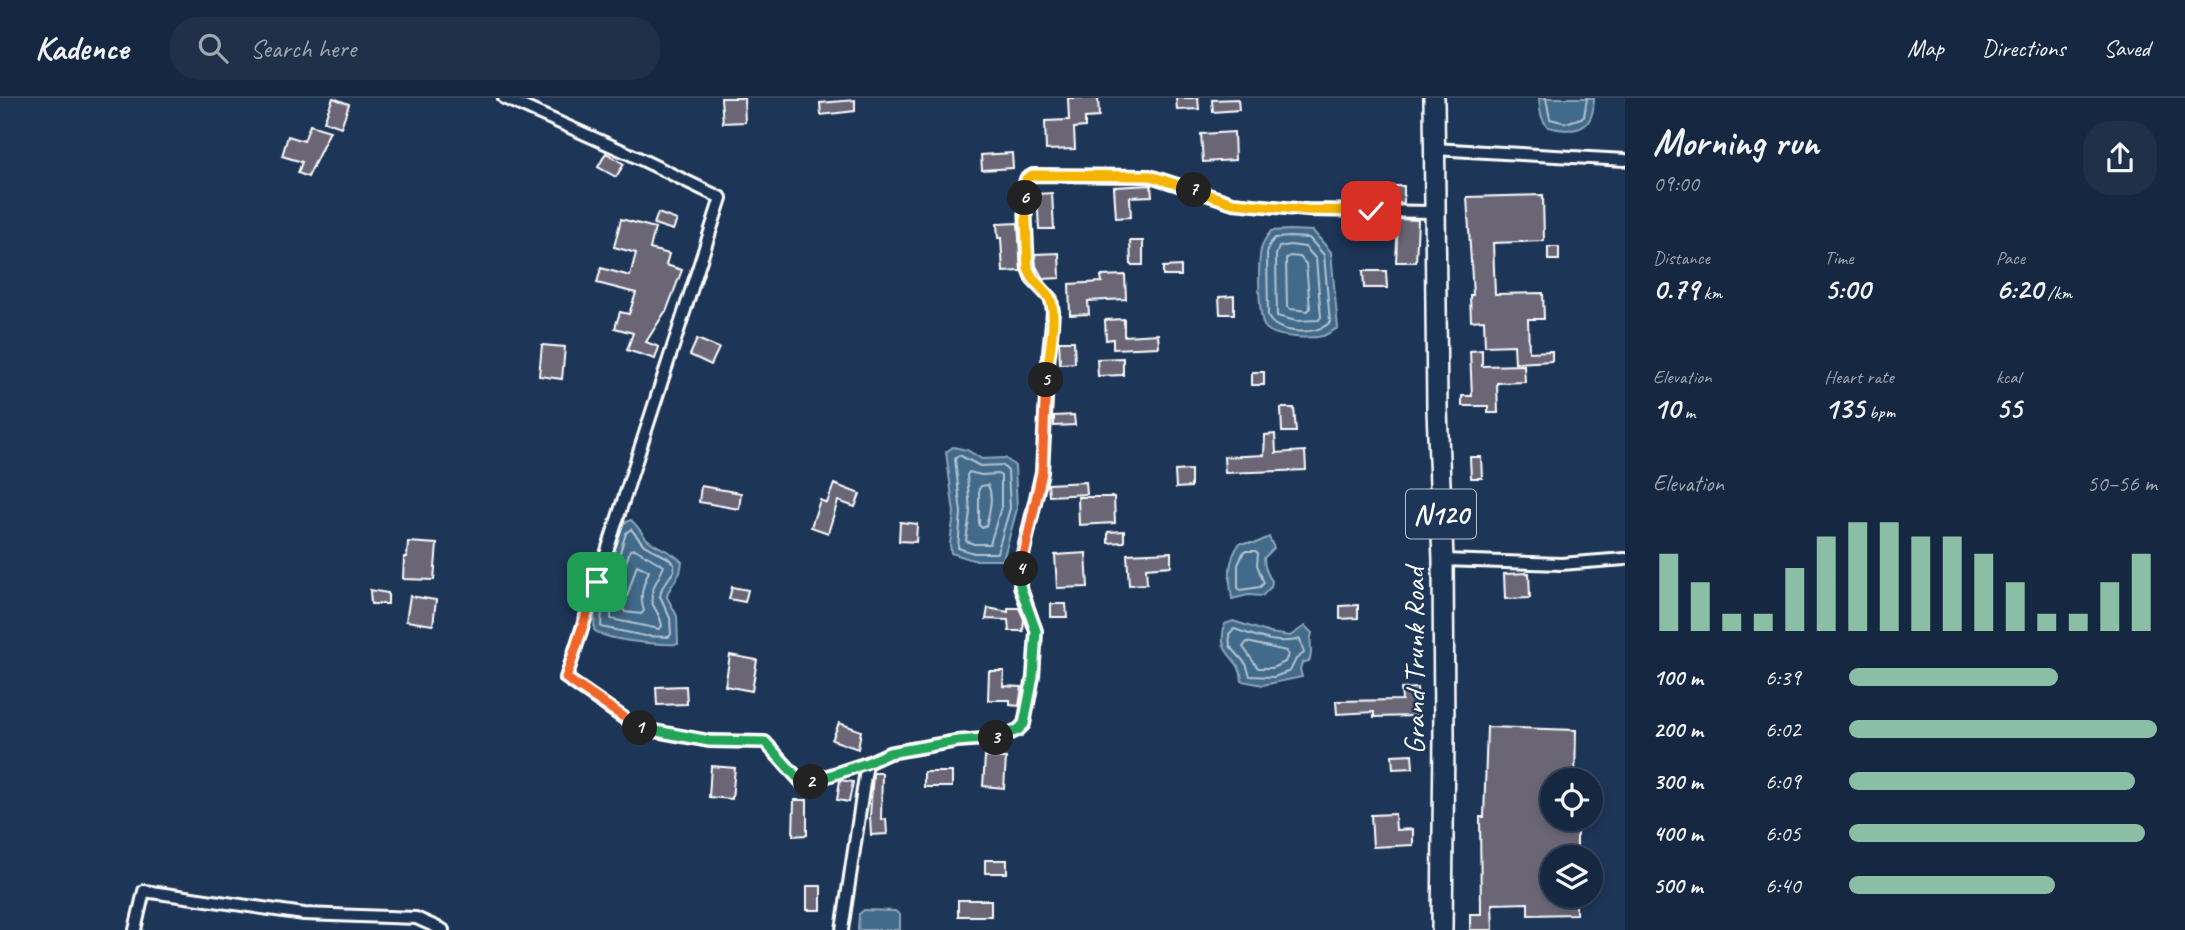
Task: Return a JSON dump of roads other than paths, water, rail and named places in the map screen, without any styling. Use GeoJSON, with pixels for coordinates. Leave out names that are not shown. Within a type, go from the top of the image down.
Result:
{"type":"FeatureCollection","features":[{"type":"Feature","properties":{"kind":"highway","name":"Grand Trunk Road"},"geometry":{"type":"LineString","coordinates":[[1434,98],[1437,409],[1443,560],[1441,930]]}},
{"type":"Feature","properties":{"kind":"street"},"geometry":{"type":"LineString","coordinates":[[504,98],[620,149],[721,198],[566,678],[638,728],[709,741],[765,742],[803,784],[889,753],[957,741],[998,738],[1018,730],[1024,724],[1033,677],[1036,631],[1020,586],[1022,557],[1042,472],[1053,313],[1051,299],[1032,279],[1028,268],[1024,187],[1026,179],[1033,175],[1150,176],[1233,203],[1307,210],[1435,212]]}},
{"type":"Feature","properties":{"kind":"street"},"geometry":{"type":"LineString","coordinates":[[1434,149],[1625,160]]}},
{"type":"Feature","properties":{"kind":"street"},"geometry":{"type":"LineString","coordinates":[[1443,560],[1562,564],[1625,559]]}},
{"type":"Feature","properties":{"kind":"street"},"geometry":{"type":"LineString","coordinates":[[842,930],[867,763]]}},
{"type":"Feature","properties":{"kind":"street"},"geometry":{"type":"LineString","coordinates":[[135,930],[144,891],[304,914],[416,918],[443,930]]}},
{"type":"Feature","properties":{"kind":"water"},"geometry":{"type":"Polygon","coordinates":[[[1539,98],[1594,98],[1591,117],[1582,127],[1575,129],[1548,127],[1542,117],[1539,98]]]}},
{"type":"Feature","properties":{"kind":"water"},"geometry":{"type":"Polygon","coordinates":[[[1271,231],[1313,231],[1331,252],[1338,328],[1323,336],[1284,335],[1269,331],[1263,322],[1259,266],[1264,240],[1271,231]]]}},
{"type":"Feature","properties":{"kind":"water"},"geometry":{"type":"Polygon","coordinates":[[[953,447],[967,450],[982,459],[1005,458],[1015,466],[1017,509],[1003,560],[973,560],[951,553],[954,513],[946,452],[953,447]]]}},
{"type":"Feature","properties":{"kind":"water"},"geometry":{"type":"Polygon","coordinates":[[[631,520],[647,539],[682,562],[680,573],[667,597],[677,616],[678,644],[621,640],[594,630],[595,609],[620,529],[624,523],[631,520]]]}},
{"type":"Feature","properties":{"kind":"water"},"geometry":{"type":"Polygon","coordinates":[[[1269,537],[1274,548],[1264,558],[1264,562],[1272,581],[1271,587],[1262,596],[1248,595],[1232,599],[1230,570],[1240,543],[1256,543],[1269,537]]]}},
{"type":"Feature","properties":{"kind":"water"},"geometry":{"type":"Polygon","coordinates":[[[1233,621],[1270,633],[1290,636],[1305,626],[1312,633],[1311,654],[1309,661],[1302,663],[1302,677],[1263,685],[1242,681],[1238,665],[1223,643],[1225,624],[1233,621]]]}},
{"type":"Feature","properties":{"kind":"water"},"geometry":{"type":"Polygon","coordinates":[[[864,910],[895,911],[900,915],[900,930],[858,930],[859,914],[864,910]]]}}]}
